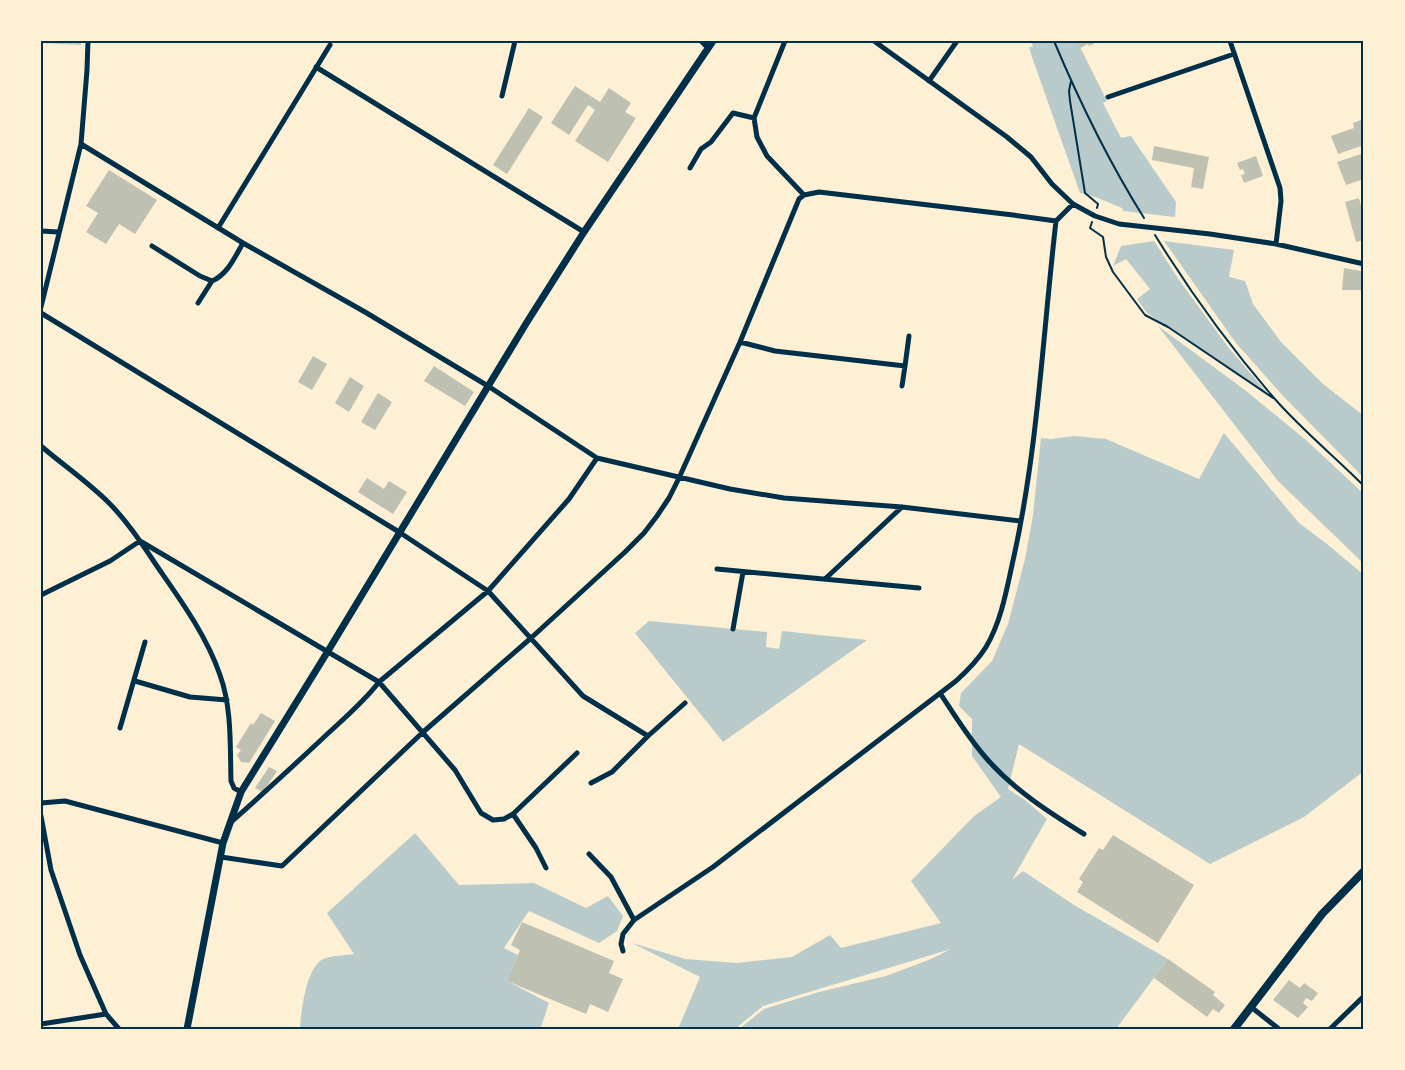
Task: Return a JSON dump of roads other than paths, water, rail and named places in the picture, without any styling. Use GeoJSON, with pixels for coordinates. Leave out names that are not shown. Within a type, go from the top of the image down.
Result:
{"type":"FeatureCollection","features":[{"type":"Feature","properties":{"kind":"main road"},"geometry":{"type":"LineString","coordinates":[[1234,1029],[1322,914],[1364,871]]}},
{"type":"Feature","properties":{"kind":"street"},"geometry":{"type":"LineString","coordinates":[[41,307],[81,144],[88,70],[88,41]]}},
{"type":"Feature","properties":{"kind":"street"},"geometry":{"type":"LineString","coordinates":[[502,96],[515,41]]}},
{"type":"Feature","properties":{"kind":"street"},"geometry":{"type":"LineString","coordinates":[[187,1029],[224,843],[241,792],[584,232],[711,44],[701,41]]}},
{"type":"Feature","properties":{"kind":"street"},"geometry":{"type":"LineString","coordinates":[[785,41],[754,118],[757,137],[767,156],[804,195]]}},
{"type":"Feature","properties":{"kind":"street"},"geometry":{"type":"LineString","coordinates":[[874,41],[1008,137],[1031,157],[1052,184],[1073,204],[1095,216],[1118,224],[1210,234],[1276,244],[1364,264]]}},
{"type":"Feature","properties":{"kind":"street"},"geometry":{"type":"LineString","coordinates":[[929,81],[957,41]]}},
{"type":"Feature","properties":{"kind":"street"},"geometry":{"type":"LineString","coordinates":[[1230,41],[1280,188],[1282,200],[1276,244]]}},
{"type":"Feature","properties":{"kind":"street"},"geometry":{"type":"LineString","coordinates":[[218,228],[330,45]]}},
{"type":"Feature","properties":{"kind":"street"},"geometry":{"type":"LineString","coordinates":[[1108,97],[1234,54]]}},
{"type":"Feature","properties":{"kind":"street"},"geometry":{"type":"LineString","coordinates":[[316,67],[584,232]]}},
{"type":"Feature","properties":{"kind":"street"},"geometry":{"type":"LineString","coordinates":[[690,168],[701,149],[711,142],[733,113],[754,118]]}},
{"type":"Feature","properties":{"kind":"street"},"geometry":{"type":"LineString","coordinates":[[81,144],[243,243],[365,312],[488,386],[597,458],[730,489],[784,498],[902,507],[1021,521]]}},
{"type":"Feature","properties":{"kind":"street"},"geometry":{"type":"LineString","coordinates":[[221,857],[282,866],[422,733],[531,638],[644,533],[669,498],[679,478],[740,342],[799,199],[804,195],[818,192],[1056,221]]}},
{"type":"Feature","properties":{"kind":"street"},"geometry":{"type":"LineString","coordinates":[[623,951],[621,944],[622,934],[634,920],[713,867],[956,681],[975,662],[986,647],[997,622],[1004,599],[1021,521],[1035,427],[1056,221],[1073,204]]}},
{"type":"Feature","properties":{"kind":"street"},"geometry":{"type":"LineString","coordinates":[[41,231],[58,232]]}},
{"type":"Feature","properties":{"kind":"street"},"geometry":{"type":"LineString","coordinates":[[198,303],[212,281],[225,273],[243,243]]}},
{"type":"Feature","properties":{"kind":"street"},"geometry":{"type":"LineString","coordinates":[[152,246],[200,276],[212,281]]}},
{"type":"Feature","properties":{"kind":"street"},"geometry":{"type":"LineString","coordinates":[[41,312],[399,532],[488,591],[583,696],[648,736]]}},
{"type":"Feature","properties":{"kind":"street"},"geometry":{"type":"LineString","coordinates":[[902,386],[909,336]]}},
{"type":"Feature","properties":{"kind":"street"},"geometry":{"type":"LineString","coordinates":[[740,342],[775,351],[905,366]]}},
{"type":"Feature","properties":{"kind":"street"},"geometry":{"type":"LineString","coordinates":[[41,446],[109,503],[140,540],[185,608],[211,652],[221,676],[227,700],[232,780],[234,788],[241,792]]}},
{"type":"Feature","properties":{"kind":"street"},"geometry":{"type":"LineString","coordinates":[[230,823],[330,732],[379,682],[488,591],[569,499],[597,458]]}},
{"type":"Feature","properties":{"kind":"street"},"geometry":{"type":"LineString","coordinates":[[825,579],[902,507]]}},
{"type":"Feature","properties":{"kind":"street"},"geometry":{"type":"LineString","coordinates":[[41,595],[110,561],[140,540]]}},
{"type":"Feature","properties":{"kind":"street"},"geometry":{"type":"LineString","coordinates":[[140,540],[379,682],[455,770],[480,813],[493,820],[504,819],[513,814],[577,753]]}},
{"type":"Feature","properties":{"kind":"street"},"geometry":{"type":"LineString","coordinates":[[717,569],[919,588]]}},
{"type":"Feature","properties":{"kind":"street"},"geometry":{"type":"LineString","coordinates":[[733,629],[743,572]]}},
{"type":"Feature","properties":{"kind":"street"},"geometry":{"type":"LineString","coordinates":[[120,728],[145,642]]}},
{"type":"Feature","properties":{"kind":"street"},"geometry":{"type":"LineString","coordinates":[[135,681],[190,697],[227,700]]}},
{"type":"Feature","properties":{"kind":"street"},"geometry":{"type":"LineString","coordinates":[[940,693],[960,725],[988,761],[1043,808],[1084,834]]}},
{"type":"Feature","properties":{"kind":"street"},"geometry":{"type":"LineString","coordinates":[[591,783],[612,772],[648,736],[685,704]]}},
{"type":"Feature","properties":{"kind":"street"},"geometry":{"type":"LineString","coordinates":[[41,803],[65,801],[224,843]]}},
{"type":"Feature","properties":{"kind":"street"},"geometry":{"type":"LineString","coordinates":[[513,814],[536,848],[546,868]]}},
{"type":"Feature","properties":{"kind":"street"},"geometry":{"type":"LineString","coordinates":[[41,816],[51,870],[80,955],[106,1014],[119,1029]]}},
{"type":"Feature","properties":{"kind":"street"},"geometry":{"type":"LineString","coordinates":[[589,854],[611,877],[634,920]]}},
{"type":"Feature","properties":{"kind":"street"},"geometry":{"type":"LineString","coordinates":[[1330,1029],[1364,996]]}},
{"type":"Feature","properties":{"kind":"street"},"geometry":{"type":"LineString","coordinates":[[1251,1007],[1280,1029]]}},
{"type":"Feature","properties":{"kind":"street"},"geometry":{"type":"LineString","coordinates":[[41,1024],[106,1014]]}}]}
